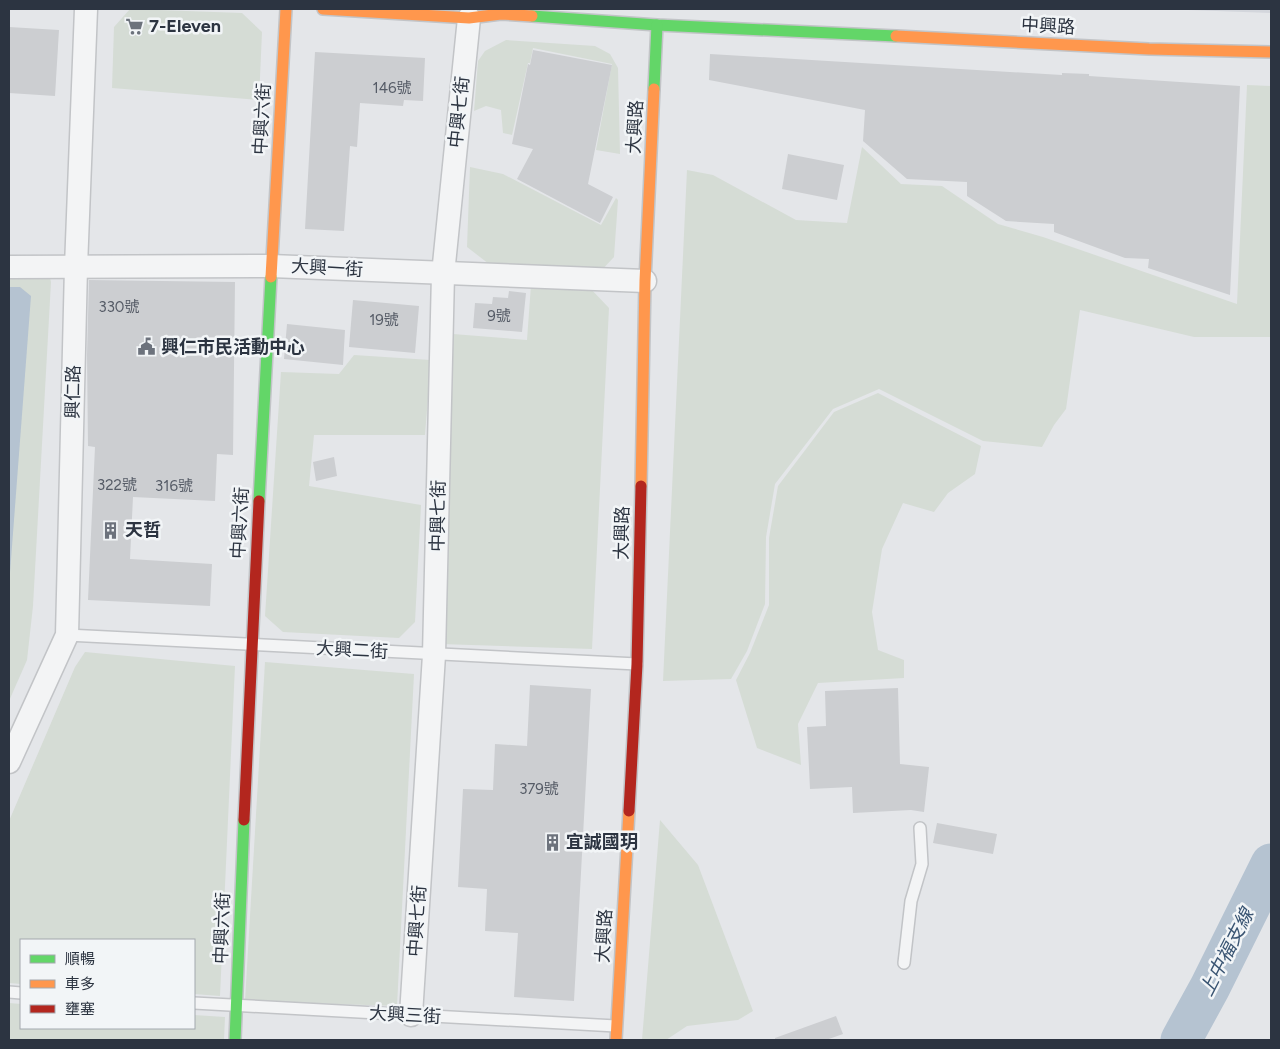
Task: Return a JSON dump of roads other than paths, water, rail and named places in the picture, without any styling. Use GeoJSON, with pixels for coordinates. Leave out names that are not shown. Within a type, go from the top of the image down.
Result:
{"type":"FeatureCollection","features":[{"type":"Feature","properties":{"kind":"street","name":"興仁路"},"geometry":{"type":"LineString","coordinates":[[9,762],[67,635],[76,267],[86,9]]}},
{"type":"Feature","properties":{"kind":"street","name":"中興六街"},"geometry":{"type":"LineString","coordinates":[[235,1040],[251,645],[286,9]]}},
{"type":"Feature","properties":{"kind":"street","name":"中興路"},"geometry":{"type":"LineString","coordinates":[[323,9],[468,18],[501,11],[657,25],[841,32],[1150,49],[1267,52]]}},
{"type":"Feature","properties":{"kind":"street","name":"中興七街"},"geometry":{"type":"LineString","coordinates":[[411,1015],[434,655],[443,274],[468,18]]}},
{"type":"Feature","properties":{"kind":"street","name":"大興路"},"geometry":{"type":"LineString","coordinates":[[616,1040],[637,664],[645,281],[657,25]]}},
{"type":"Feature","properties":{"kind":"street","name":"大興一街"},"geometry":{"type":"LineString","coordinates":[[9,267],[271,266],[645,281]]}},
{"type":"Feature","properties":{"kind":"lane","name":"大興二街"},"geometry":{"type":"LineString","coordinates":[[67,635],[637,664]]}},
{"type":"Feature","properties":{"kind":"lane"},"geometry":{"type":"LineString","coordinates":[[904,963],[911,901],[922,864],[920,828]]}},
{"type":"Feature","properties":{"kind":"lane","name":"大興三街"},"geometry":{"type":"LineString","coordinates":[[195,1003],[616,1026]]}},
{"type":"Feature","properties":{"kind":"water"},"geometry":{"type":"Polygon","coordinates":[[[9,287],[20,287],[31,296],[9,586],[9,287]]]}},
{"type":"Feature","properties":{"kind":"waterway","name":"上中福支線"},"geometry":{"type":"LineString","coordinates":[[1181,1040],[1210,987],[1271,864]]}},
{"type":"Feature","properties":{"kind":"place","name":"7-Eleven"},"geometry":{"type":"Point","coordinates":[135,26]}},
{"type":"Feature","properties":{"kind":"place","name":"興仁市民活動中心"},"geometry":{"type":"Point","coordinates":[147,347]}},
{"type":"Feature","properties":{"kind":"place","name":"天哲"},"geometry":{"type":"Point","coordinates":[111,530]}},
{"type":"Feature","properties":{"kind":"place","name":"宜誠國玥"},"geometry":{"type":"Point","coordinates":[552,842]}}]}
